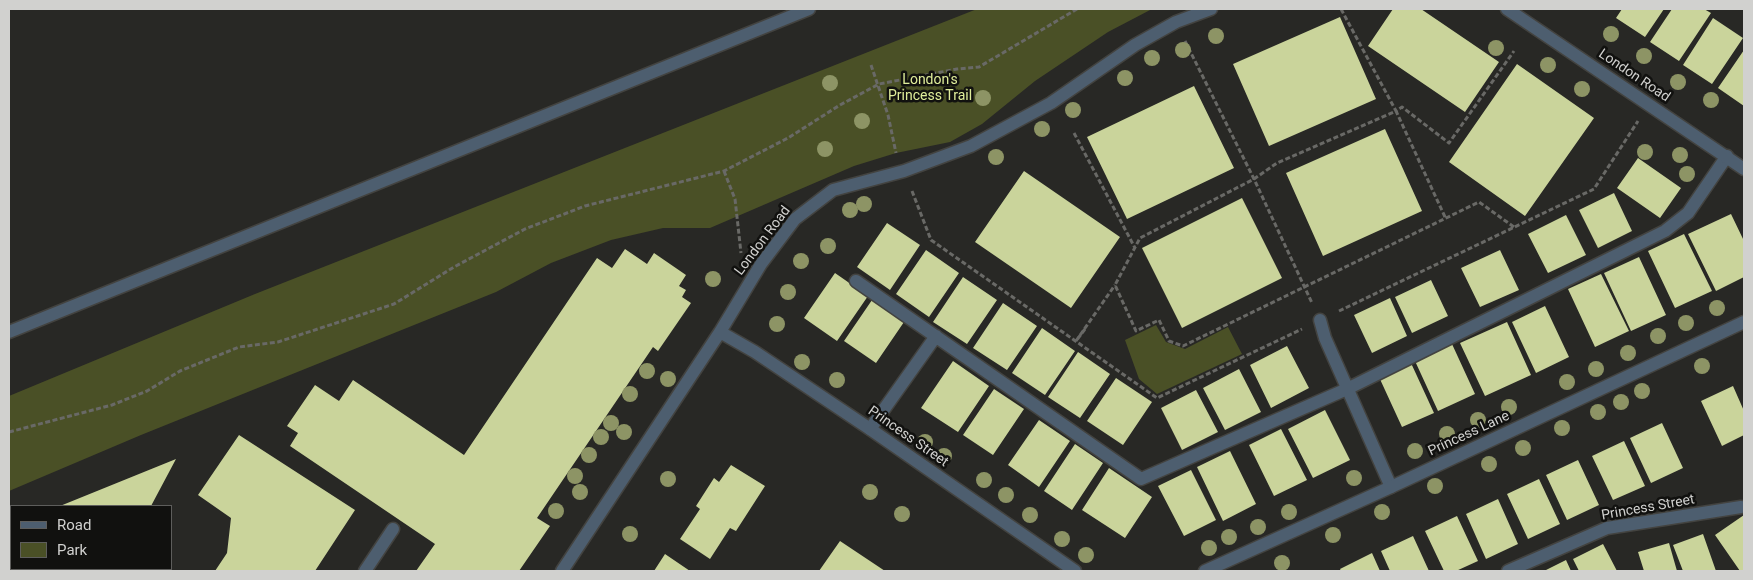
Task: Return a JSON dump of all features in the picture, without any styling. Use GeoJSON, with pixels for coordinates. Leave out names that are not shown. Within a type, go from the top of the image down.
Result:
{"type":"FeatureCollection","features":[{"type":"Feature","properties":{"kind":"street"},"geometry":{"type":"LineString","coordinates":[[9,332],[809,9]]}},
{"type":"Feature","properties":{"kind":"street","name":"London Road"},"geometry":{"type":"LineString","coordinates":[[562,571],[720,332],[761,264],[795,219],[833,190],[904,171],[971,146],[1051,103],[1135,46],[1176,22],[1211,9]]}},
{"type":"Feature","properties":{"kind":"street","name":"London Road"},"geometry":{"type":"LineString","coordinates":[[1507,9],[1744,169]]}},
{"type":"Feature","properties":{"kind":"street"},"geometry":{"type":"LineString","coordinates":[[856,281],[1141,479],[1347,389],[1665,231],[1688,213],[1727,156]]}},
{"type":"Feature","properties":{"kind":"street"},"geometry":{"type":"LineString","coordinates":[[1320,320],[1325,338],[1391,487]]}},
{"type":"Feature","properties":{"kind":"street","name":"Princess Lane"},"geometry":{"type":"LineString","coordinates":[[1205,571],[1391,487],[1744,322]]}},
{"type":"Feature","properties":{"kind":"street","name":"Princess Street"},"geometry":{"type":"LineString","coordinates":[[720,332],[755,352],[870,429],[1075,571]]}},
{"type":"Feature","properties":{"kind":"street"},"geometry":{"type":"LineString","coordinates":[[870,429],[936,336]]}},
{"type":"Feature","properties":{"kind":"street","name":"Princess Street"},"geometry":{"type":"LineString","coordinates":[[1508,571],[1607,528],[1741,507]]}},
{"type":"Feature","properties":{"kind":"street"},"geometry":{"type":"LineString","coordinates":[[365,571],[393,529]]}},
{"type":"Feature","properties":{"kind":"path"},"geometry":{"type":"LineString","coordinates":[[9,432],[112,405],[146,390],[180,371],[239,347],[278,342],[394,304],[454,267],[525,229],[585,206],[724,171],[788,138],[840,105],[879,84],[956,69],[979,67],[1076,9]]}},
{"type":"Feature","properties":{"kind":"path"},"geometry":{"type":"LineString","coordinates":[[1341,9],[1396,111],[1445,217]]}},
{"type":"Feature","properties":{"kind":"path"},"geometry":{"type":"LineString","coordinates":[[1176,22],[1254,179],[1320,320]]}},
{"type":"Feature","properties":{"kind":"path"},"geometry":{"type":"LineString","coordinates":[[1076,342],[1115,285],[1140,238],[1254,179],[1278,163],[1402,107],[1449,143],[1514,51]]}},
{"type":"Feature","properties":{"kind":"path"},"geometry":{"type":"LineString","coordinates":[[871,65],[879,84],[896,153],[931,240],[1157,398],[1594,189],[1649,104]]}},
{"type":"Feature","properties":{"kind":"path"},"geometry":{"type":"LineString","coordinates":[[1074,133],[1135,248]]}},
{"type":"Feature","properties":{"kind":"path"},"geometry":{"type":"LineString","coordinates":[[724,171],[735,199],[741,253]]}},
{"type":"Feature","properties":{"kind":"path"},"geometry":{"type":"LineString","coordinates":[[1115,285],[1136,330],[1159,320],[1169,341],[1183,346],[1304,285],[1479,202],[1514,227]]}},
{"type":"Feature","properties":{"kind":"path"},"geometry":{"type":"LineString","coordinates":[[1076,342],[1085,329]]}},
{"type":"Feature","properties":{"kind":"green space","name":"London's Princess Trail"},"geometry":{"type":"Polygon","coordinates":[[[977,9],[1152,9],[1108,32],[1035,81],[982,124],[950,142],[896,153],[854,166],[710,228],[663,228],[611,240],[551,263],[496,292],[141,435],[9,491],[9,396],[255,294],[977,9]]]}},
{"type":"Feature","properties":{"kind":"green space"},"geometry":{"type":"Polygon","coordinates":[[[1156,325],[1166,342],[1185,349],[1228,327],[1242,354],[1157,394],[1139,379],[1125,340],[1156,325]]]}},
{"type":"Feature","properties":{"kind":"building"},"geometry":{"type":"Polygon","coordinates":[[[1393,9],[1421,9],[1499,62],[1465,112],[1368,46],[1393,9]]]}},
{"type":"Feature","properties":{"kind":"building"},"geometry":{"type":"Polygon","coordinates":[[[1622,9],[1664,9],[1645,37],[1616,18],[1622,9]]]}},
{"type":"Feature","properties":{"kind":"building"},"geometry":{"type":"Polygon","coordinates":[[[1672,9],[1704,9],[1711,13],[1679,61],[1650,42],[1672,9]]]}},
{"type":"Feature","properties":{"kind":"building"},"geometry":{"type":"Polygon","coordinates":[[[1340,17],[1376,99],[1269,146],[1233,64],[1340,17]]]}},
{"type":"Feature","properties":{"kind":"building"},"geometry":{"type":"Polygon","coordinates":[[[1713,18],[1743,38],[1712,84],[1683,65],[1713,18]]]}},
{"type":"Feature","properties":{"kind":"building"},"geometry":{"type":"Polygon","coordinates":[[[1744,50],[1744,106],[1718,88],[1744,50]]]}},
{"type":"Feature","properties":{"kind":"building"},"geometry":{"type":"Polygon","coordinates":[[[1517,64],[1594,118],[1525,216],[1449,162],[1517,64]]]}},
{"type":"Feature","properties":{"kind":"building"},"geometry":{"type":"Polygon","coordinates":[[[1194,86],[1234,168],[1127,219],[1087,137],[1194,86]]]}},
{"type":"Feature","properties":{"kind":"building"},"geometry":{"type":"Polygon","coordinates":[[[1385,129],[1422,211],[1323,256],[1286,173],[1385,129]]]}},
{"type":"Feature","properties":{"kind":"building"},"geometry":{"type":"Polygon","coordinates":[[[1638,158],[1681,188],[1660,218],[1617,188],[1638,158]]]}},
{"type":"Feature","properties":{"kind":"building"},"geometry":{"type":"Polygon","coordinates":[[[1024,171],[1120,237],[1071,308],[975,242],[1024,171]]]}},
{"type":"Feature","properties":{"kind":"building"},"geometry":{"type":"Polygon","coordinates":[[[1614,193],[1632,231],[1598,248],[1579,210],[1614,193]]]}},
{"type":"Feature","properties":{"kind":"building"},"geometry":{"type":"Polygon","coordinates":[[[1242,198],[1282,278],[1182,328],[1142,248],[1242,198]]]}},
{"type":"Feature","properties":{"kind":"building"},"geometry":{"type":"Polygon","coordinates":[[[1731,214],[1744,241],[1744,277],[1716,291],[1688,234],[1731,214]]]}},
{"type":"Feature","properties":{"kind":"building"},"geometry":{"type":"Polygon","coordinates":[[[1566,215],[1586,255],[1548,273],[1528,234],[1566,215]]]}},
{"type":"Feature","properties":{"kind":"building"},"geometry":{"type":"Polygon","coordinates":[[[887,223],[920,245],[890,290],[857,267],[887,223]]]}},
{"type":"Feature","properties":{"kind":"building"},"geometry":{"type":"Polygon","coordinates":[[[1684,234],[1712,291],[1675,308],[1648,251],[1684,234]]]}},
{"type":"Feature","properties":{"kind":"building"},"geometry":{"type":"Polygon","coordinates":[[[625,249],[647,264],[654,253],[686,275],[679,286],[686,290],[682,297],[691,303],[658,351],[653,347],[537,518],[550,526],[519,571],[416,571],[435,544],[290,446],[298,433],[287,426],[315,385],[339,401],[353,380],[464,455],[597,258],[612,268],[625,249]]]}},
{"type":"Feature","properties":{"kind":"building"},"geometry":{"type":"Polygon","coordinates":[[[926,250],[959,273],[929,317],[896,294],[926,250]]]}},
{"type":"Feature","properties":{"kind":"building"},"geometry":{"type":"Polygon","coordinates":[[[1500,250],[1519,290],[1480,307],[1461,268],[1500,250]]]}},
{"type":"Feature","properties":{"kind":"building"},"geometry":{"type":"Polygon","coordinates":[[[1639,257],[1666,315],[1631,331],[1604,273],[1639,257]]]}},
{"type":"Feature","properties":{"kind":"building"},"geometry":{"type":"Polygon","coordinates":[[[835,273],[868,296],[837,341],[804,318],[835,273]]]}},
{"type":"Feature","properties":{"kind":"building"},"geometry":{"type":"Polygon","coordinates":[[[1601,274],[1629,331],[1595,347],[1568,289],[1601,274]]]}},
{"type":"Feature","properties":{"kind":"building"},"geometry":{"type":"Polygon","coordinates":[[[963,277],[997,300],[967,344],[933,322],[963,277]]]}},
{"type":"Feature","properties":{"kind":"building"},"geometry":{"type":"Polygon","coordinates":[[[1431,280],[1448,316],[1412,333],[1395,297],[1431,280]]]}},
{"type":"Feature","properties":{"kind":"building"},"geometry":{"type":"Polygon","coordinates":[[[1390,298],[1407,336],[1372,353],[1354,315],[1390,298]]]}},
{"type":"Feature","properties":{"kind":"building"},"geometry":{"type":"Polygon","coordinates":[[[872,300],[904,322],[876,363],[844,341],[872,300]]]}},
{"type":"Feature","properties":{"kind":"building"},"geometry":{"type":"Polygon","coordinates":[[[1003,303],[1037,326],[1007,370],[973,348],[1003,303]]]}},
{"type":"Feature","properties":{"kind":"building"},"geometry":{"type":"Polygon","coordinates":[[[1545,306],[1569,357],[1536,373],[1512,322],[1545,306]]]}},
{"type":"Feature","properties":{"kind":"building"},"geometry":{"type":"Polygon","coordinates":[[[1507,322],[1531,375],[1485,396],[1460,343],[1507,322]]]}},
{"type":"Feature","properties":{"kind":"building"},"geometry":{"type":"Polygon","coordinates":[[[1042,328],[1075,351],[1045,395],[1012,373],[1042,328]]]}},
{"type":"Feature","properties":{"kind":"building"},"geometry":{"type":"Polygon","coordinates":[[[1452,344],[1475,394],[1438,411],[1415,361],[1452,344]]]}},
{"type":"Feature","properties":{"kind":"building"},"geometry":{"type":"Polygon","coordinates":[[[1287,346],[1309,388],[1271,408],[1250,365],[1287,346]]]}},
{"type":"Feature","properties":{"kind":"building"},"geometry":{"type":"Polygon","coordinates":[[[1078,352],[1110,374],[1080,418],[1048,397],[1078,352]]]}},
{"type":"Feature","properties":{"kind":"building"},"geometry":{"type":"Polygon","coordinates":[[[953,361],[989,386],[958,432],[921,408],[953,361]]]}},
{"type":"Feature","properties":{"kind":"building"},"geometry":{"type":"Polygon","coordinates":[[[1411,363],[1434,413],[1402,427],[1379,377],[1411,363]]]}},
{"type":"Feature","properties":{"kind":"building"},"geometry":{"type":"Polygon","coordinates":[[[1239,369],[1261,412],[1225,430],[1203,388],[1239,369]]]}},
{"type":"Feature","properties":{"kind":"building"},"geometry":{"type":"Polygon","coordinates":[[[1116,378],[1152,402],[1123,445],[1087,421],[1116,378]]]}},
{"type":"Feature","properties":{"kind":"building"},"geometry":{"type":"Polygon","coordinates":[[[1733,386],[1744,411],[1744,435],[1722,446],[1701,401],[1733,386]]]}},
{"type":"Feature","properties":{"kind":"building"},"geometry":{"type":"Polygon","coordinates":[[[994,389],[1024,409],[993,455],[963,435],[994,389]]]}},
{"type":"Feature","properties":{"kind":"building"},"geometry":{"type":"Polygon","coordinates":[[[1196,390],[1218,432],[1182,450],[1161,408],[1196,390]]]}},
{"type":"Feature","properties":{"kind":"building"},"geometry":{"type":"Polygon","coordinates":[[[1325,410],[1350,460],[1313,478],[1288,429],[1325,410]]]}},
{"type":"Feature","properties":{"kind":"building"},"geometry":{"type":"Polygon","coordinates":[[[1039,420],[1070,441],[1039,487],[1008,465],[1039,420]]]}},
{"type":"Feature","properties":{"kind":"building"},"geometry":{"type":"Polygon","coordinates":[[[1662,423],[1683,468],[1651,483],[1630,438],[1662,423]]]}},
{"type":"Feature","properties":{"kind":"building"},"geometry":{"type":"Polygon","coordinates":[[[1281,429],[1307,480],[1274,496],[1249,445],[1281,429]]]}},
{"type":"Feature","properties":{"kind":"building"},"geometry":{"type":"Polygon","coordinates":[[[239,435],[355,510],[315,571],[215,571],[227,553],[231,518],[198,495],[239,435]]]}},
{"type":"Feature","properties":{"kind":"building"},"geometry":{"type":"Polygon","coordinates":[[[1624,441],[1645,486],[1613,500],[1592,456],[1624,441]]]}},
{"type":"Feature","properties":{"kind":"building"},"geometry":{"type":"Polygon","coordinates":[[[1075,444],[1103,463],[1072,510],[1044,491],[1075,444]]]}},
{"type":"Feature","properties":{"kind":"building"},"geometry":{"type":"Polygon","coordinates":[[[1230,451],[1256,504],[1223,521],[1197,467],[1230,451]]]}},
{"type":"Feature","properties":{"kind":"building"},"geometry":{"type":"Polygon","coordinates":[[[176,459],[152,505],[62,505],[176,459]]]}},
{"type":"Feature","properties":{"kind":"building"},"geometry":{"type":"Polygon","coordinates":[[[1578,460],[1599,505],[1567,520],[1546,475],[1578,460]]]}},
{"type":"Feature","properties":{"kind":"building"},"geometry":{"type":"Polygon","coordinates":[[[731,465],[765,486],[736,531],[730,528],[710,559],[680,539],[700,509],[696,506],[714,478],[719,482],[731,465]]]}},
{"type":"Feature","properties":{"kind":"building"},"geometry":{"type":"Polygon","coordinates":[[[1109,468],[1152,497],[1125,538],[1082,510],[1109,468]]]}},
{"type":"Feature","properties":{"kind":"building"},"geometry":{"type":"Polygon","coordinates":[[[1191,470],[1216,520],[1184,536],[1158,486],[1191,470]]]}},
{"type":"Feature","properties":{"kind":"building"},"geometry":{"type":"Polygon","coordinates":[[[1539,479],[1560,524],[1528,539],[1507,494],[1539,479]]]}},
{"type":"Feature","properties":{"kind":"building"},"geometry":{"type":"Polygon","coordinates":[[[1498,499],[1518,544],[1486,559],[1466,514],[1498,499]]]}},
{"type":"Feature","properties":{"kind":"building"},"geometry":{"type":"Polygon","coordinates":[[[1744,515],[1744,571],[1740,571],[1715,535],[1744,515]]]}},
{"type":"Feature","properties":{"kind":"building"},"geometry":{"type":"Polygon","coordinates":[[[1457,516],[1478,561],[1456,571],[1444,571],[1425,531],[1457,516]]]}},
{"type":"Feature","properties":{"kind":"building"},"geometry":{"type":"Polygon","coordinates":[[[9,527],[10,570],[88,570],[9,571],[9,527]]]}},
{"type":"Feature","properties":{"kind":"building"},"geometry":{"type":"Polygon","coordinates":[[[1703,534],[1716,571],[1683,571],[1673,545],[1703,534]]]}},
{"type":"Feature","properties":{"kind":"building"},"geometry":{"type":"Polygon","coordinates":[[[1413,536],[1429,571],[1390,571],[1381,551],[1413,536]]]}},
{"type":"Feature","properties":{"kind":"building"},"geometry":{"type":"Polygon","coordinates":[[[840,541],[885,571],[819,571],[840,541]]]}},
{"type":"Feature","properties":{"kind":"building"},"geometry":{"type":"Polygon","coordinates":[[[1669,543],[1677,571],[1644,571],[1638,552],[1669,543]]]}},
{"type":"Feature","properties":{"kind":"building"},"geometry":{"type":"Polygon","coordinates":[[[1603,544],[1617,571],[1579,571],[1573,559],[1603,544]]]}},
{"type":"Feature","properties":{"kind":"building"},"geometry":{"type":"Polygon","coordinates":[[[1372,553],[1380,571],[1341,571],[1340,569],[1372,553]]]}},
{"type":"Feature","properties":{"kind":"building"},"geometry":{"type":"Polygon","coordinates":[[[665,554],[690,571],[654,571],[665,554]]]}},
{"type":"Feature","properties":{"kind":"building"},"geometry":{"type":"Polygon","coordinates":[[[1566,560],[1571,571],[1544,571],[1566,560]]]}}]}
